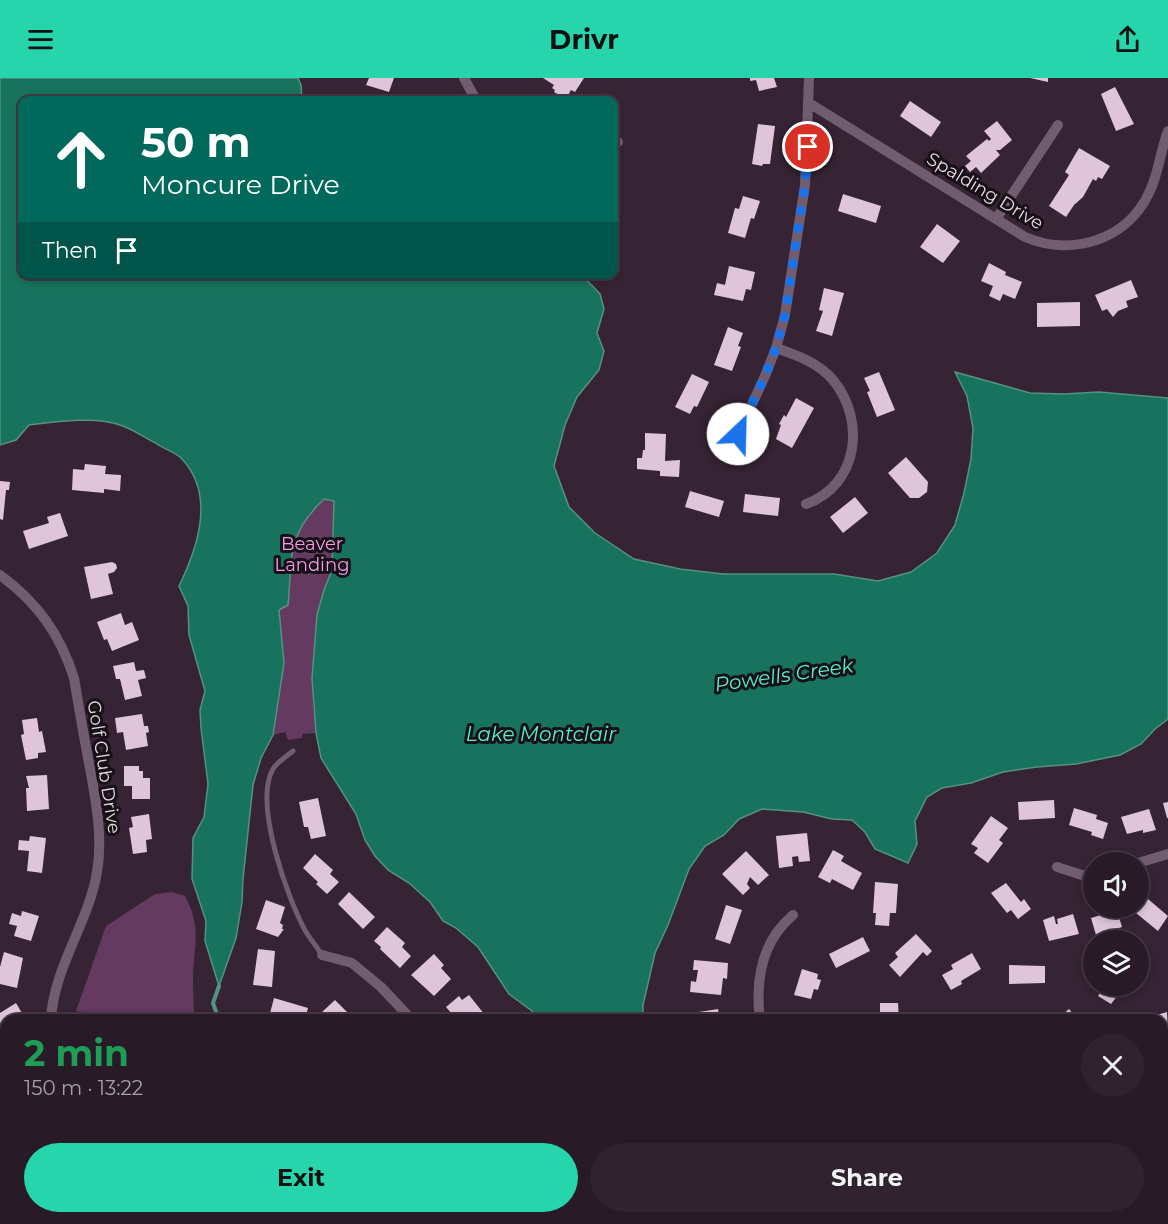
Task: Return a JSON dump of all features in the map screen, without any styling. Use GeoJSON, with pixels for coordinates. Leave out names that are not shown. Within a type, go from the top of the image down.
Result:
{"type":"FeatureCollection","features":[{"type":"Feature","properties":{"kind":"street"},"geometry":{"type":"LineString","coordinates":[[464,78],[474,96]]}},
{"type":"Feature","properties":{"kind":"street"},"geometry":{"type":"LineString","coordinates":[[730,452],[776,348],[785,315],[805,185],[809,78]]}},
{"type":"Feature","properties":{"kind":"street","name":"Spalding Drive"},"geometry":{"type":"LineString","coordinates":[[809,103],[1025,237],[1052,246],[1072,246],[1103,238],[1124,226],[1141,208],[1150,191],[1168,131]]}},
{"type":"Feature","properties":{"kind":"street"},"geometry":{"type":"LineString","coordinates":[[996,219],[1058,125]]}},
{"type":"Feature","properties":{"kind":"street"},"geometry":{"type":"LineString","coordinates":[[776,348],[819,367],[832,378],[842,392],[853,423],[852,451],[838,482],[829,492],[806,504]]}},
{"type":"Feature","properties":{"kind":"street","name":"Golf Club Drive"},"geometry":{"type":"LineString","coordinates":[[0,575],[40,611],[57,635],[67,656],[74,678],[99,823],[98,864],[91,897],[54,998],[52,1014]]}},
{"type":"Feature","properties":{"kind":"street"},"geometry":{"type":"LineString","coordinates":[[1149,860],[1168,854]]}},
{"type":"Feature","properties":{"kind":"street"},"geometry":{"type":"LineString","coordinates":[[1057,867],[1083,875]]}},
{"type":"Feature","properties":{"kind":"street"},"geometry":{"type":"LineString","coordinates":[[760,1014],[758,982],[761,963],[776,932],[793,915]]}},
{"type":"Feature","properties":{"kind":"street"},"geometry":{"type":"LineString","coordinates":[[322,955],[352,963],[381,987],[406,1014]]}},
{"type":"Feature","properties":{"kind":"lane"},"geometry":{"type":"LineString","coordinates":[[293,751],[273,768],[269,781],[269,822],[273,845],[291,895],[306,931],[322,955]]}},
{"type":"Feature","properties":{"kind":"green space","name":"Beaver Landing"},"geometry":{"type":"Polygon","coordinates":[[[324,499],[334,501],[332,570],[324,590],[313,705],[316,733],[302,734],[302,738],[288,740],[285,732],[273,735],[284,663],[279,610],[290,583],[291,552],[298,530],[324,499]]]}},
{"type":"Feature","properties":{"kind":"green space"},"geometry":{"type":"Polygon","coordinates":[[[172,892],[185,896],[194,918],[194,1014],[93,1014],[76,1011],[106,926],[155,894],[172,892]]]}},
{"type":"Feature","properties":{"kind":"water","name":"Lake Montclair"},"geometry":{"type":"Polygon","coordinates":[[[0,78],[298,78],[302,96],[18,96],[18,279],[586,279],[600,294],[604,309],[597,333],[604,351],[599,370],[577,397],[565,425],[554,466],[569,507],[595,533],[634,559],[680,569],[723,574],[834,574],[878,581],[911,572],[937,553],[955,525],[971,459],[973,428],[967,396],[955,372],[1030,393],[1099,392],[1168,398],[1168,719],[1141,744],[1120,755],[1076,764],[1003,772],[971,783],[942,788],[927,797],[915,821],[917,844],[908,863],[875,849],[865,832],[852,820],[832,819],[803,812],[762,809],[739,819],[724,835],[705,846],[689,869],[655,953],[643,1014],[534,1014],[509,994],[478,947],[456,928],[443,921],[430,902],[409,883],[388,870],[375,856],[365,840],[356,814],[321,758],[316,733],[312,678],[317,615],[332,570],[334,501],[324,499],[311,512],[297,536],[291,560],[288,605],[279,610],[284,663],[273,735],[261,758],[253,785],[242,902],[236,938],[219,986],[205,941],[206,921],[192,879],[193,838],[204,817],[208,784],[200,710],[205,691],[189,635],[188,606],[179,586],[192,555],[200,521],[201,504],[192,472],[179,456],[130,429],[110,422],[75,420],[29,425],[16,440],[0,445],[0,78]]]}},
{"type":"Feature","properties":{"kind":"building"},"geometry":{"type":"Polygon","coordinates":[[[369,78],[394,78],[389,92],[366,85],[369,78]]]}},
{"type":"Feature","properties":{"kind":"building"},"geometry":{"type":"Polygon","coordinates":[[[543,78],[584,78],[575,92],[571,90],[568,96],[561,96],[554,92],[552,88],[554,85],[543,78]]]}},
{"type":"Feature","properties":{"kind":"building"},"geometry":{"type":"Polygon","coordinates":[[[750,78],[774,78],[777,87],[759,91],[756,80],[750,81],[750,78]]]}},
{"type":"Feature","properties":{"kind":"building"},"geometry":{"type":"Polygon","coordinates":[[[1030,78],[1048,78],[1048,82],[1030,78]]]}},
{"type":"Feature","properties":{"kind":"building"},"geometry":{"type":"Polygon","coordinates":[[[1115,87],[1134,124],[1116,131],[1101,94],[1115,87]]]}},
{"type":"Feature","properties":{"kind":"building"},"geometry":{"type":"Polygon","coordinates":[[[910,101],[941,122],[931,137],[900,116],[910,101]]]}},
{"type":"Feature","properties":{"kind":"building"},"geometry":{"type":"Polygon","coordinates":[[[997,121],[1012,140],[1000,150],[996,150],[1000,155],[981,173],[976,167],[970,172],[965,166],[971,161],[966,156],[987,139],[989,141],[991,139],[984,131],[997,121]]]}},
{"type":"Feature","properties":{"kind":"building"},"geometry":{"type":"Polygon","coordinates":[[[758,124],[775,126],[770,164],[762,166],[752,164],[758,124]]]}},
{"type":"Feature","properties":{"kind":"building"},"geometry":{"type":"Polygon","coordinates":[[[1079,148],[1110,166],[1102,179],[1098,177],[1096,181],[1093,179],[1083,197],[1066,217],[1049,206],[1069,175],[1065,172],[1079,148]]]}},
{"type":"Feature","properties":{"kind":"building"},"geometry":{"type":"Polygon","coordinates":[[[843,194],[881,206],[876,223],[838,211],[843,194]]]}},
{"type":"Feature","properties":{"kind":"building"},"geometry":{"type":"Polygon","coordinates":[[[743,196],[760,201],[754,219],[751,218],[745,238],[728,233],[735,208],[739,209],[743,196]]]}},
{"type":"Feature","properties":{"kind":"building"},"geometry":{"type":"Polygon","coordinates":[[[937,224],[960,241],[943,263],[920,247],[937,224]]]}},
{"type":"Feature","properties":{"kind":"building"},"geometry":{"type":"Polygon","coordinates":[[[989,263],[1006,272],[1005,275],[1022,282],[1015,299],[1003,294],[1000,301],[989,296],[993,286],[981,281],[989,263]]]}},
{"type":"Feature","properties":{"kind":"building"},"geometry":{"type":"Polygon","coordinates":[[[729,266],[755,272],[751,290],[746,289],[743,301],[714,295],[717,283],[725,285],[729,266]]]}},
{"type":"Feature","properties":{"kind":"building"},"geometry":{"type":"Polygon","coordinates":[[[1131,280],[1138,297],[1126,301],[1128,307],[1118,311],[1113,317],[1107,309],[1102,311],[1095,295],[1131,280]]]}},
{"type":"Feature","properties":{"kind":"building"},"geometry":{"type":"Polygon","coordinates":[[[824,288],[844,293],[832,336],[816,331],[823,311],[819,310],[824,288]]]}},
{"type":"Feature","properties":{"kind":"building"},"geometry":{"type":"Polygon","coordinates":[[[1080,302],[1080,326],[1037,327],[1037,303],[1080,302]]]}},
{"type":"Feature","properties":{"kind":"building"},"geometry":{"type":"Polygon","coordinates":[[[728,327],[743,333],[738,346],[741,347],[732,371],[714,365],[728,327]]]}},
{"type":"Feature","properties":{"kind":"building"},"geometry":{"type":"Polygon","coordinates":[[[879,372],[895,410],[877,417],[864,378],[879,372]]]}},
{"type":"Feature","properties":{"kind":"building"},"geometry":{"type":"Polygon","coordinates":[[[692,374],[709,382],[697,407],[694,406],[690,414],[675,407],[692,374]]]}},
{"type":"Feature","properties":{"kind":"building"},"geometry":{"type":"Polygon","coordinates":[[[796,398],[814,408],[792,448],[776,439],[781,425],[779,424],[784,415],[786,417],[796,398]]]}},
{"type":"Feature","properties":{"kind":"building"},"geometry":{"type":"Polygon","coordinates":[[[645,433],[666,434],[665,461],[680,460],[679,477],[660,476],[660,471],[637,469],[637,458],[642,458],[643,450],[645,450],[645,433]]]}},
{"type":"Feature","properties":{"kind":"building"},"geometry":{"type":"Polygon","coordinates":[[[906,457],[928,482],[927,492],[919,498],[910,498],[888,473],[906,457]]]}},
{"type":"Feature","properties":{"kind":"building"},"geometry":{"type":"Polygon","coordinates":[[[85,464],[106,466],[105,474],[121,475],[120,491],[104,489],[104,493],[72,490],[73,469],[84,470],[85,464]]]}},
{"type":"Feature","properties":{"kind":"building"},"geometry":{"type":"Polygon","coordinates":[[[0,481],[10,482],[9,490],[6,490],[3,520],[0,519],[0,481]]]}},
{"type":"Feature","properties":{"kind":"building"},"geometry":{"type":"Polygon","coordinates":[[[690,491],[724,501],[719,517],[685,507],[690,491]]]}},
{"type":"Feature","properties":{"kind":"building"},"geometry":{"type":"Polygon","coordinates":[[[745,494],[780,498],[778,516],[743,512],[745,494]]]}},
{"type":"Feature","properties":{"kind":"building"},"geometry":{"type":"Polygon","coordinates":[[[855,497],[868,513],[843,533],[830,517],[855,497]]]}},
{"type":"Feature","properties":{"kind":"building"},"geometry":{"type":"Polygon","coordinates":[[[60,513],[68,536],[29,549],[23,531],[49,523],[47,517],[60,513]]]}},
{"type":"Feature","properties":{"kind":"building"},"geometry":{"type":"Polygon","coordinates":[[[112,562],[117,568],[108,574],[113,594],[91,599],[84,567],[112,562]]]}},
{"type":"Feature","properties":{"kind":"building"},"geometry":{"type":"Polygon","coordinates":[[[121,613],[125,625],[132,622],[139,640],[112,651],[107,639],[104,640],[97,622],[121,613]]]}},
{"type":"Feature","properties":{"kind":"building"},"geometry":{"type":"Polygon","coordinates":[[[134,662],[136,671],[144,670],[146,678],[138,680],[142,696],[125,700],[120,679],[116,679],[113,666],[134,662]]]}},
{"type":"Feature","properties":{"kind":"building"},"geometry":{"type":"Polygon","coordinates":[[[142,714],[144,726],[148,726],[149,732],[146,733],[148,746],[126,750],[123,732],[117,733],[115,718],[142,714]]]}},
{"type":"Feature","properties":{"kind":"building"},"geometry":{"type":"Polygon","coordinates":[[[37,718],[46,752],[38,753],[38,758],[26,760],[21,735],[24,734],[22,720],[37,718]]]}},
{"type":"Feature","properties":{"kind":"building"},"geometry":{"type":"Polygon","coordinates":[[[124,766],[139,766],[139,771],[143,771],[143,778],[150,778],[150,799],[132,799],[132,786],[124,786],[124,766]]]}},
{"type":"Feature","properties":{"kind":"building"},"geometry":{"type":"Polygon","coordinates":[[[47,775],[49,809],[27,811],[26,788],[29,788],[26,776],[47,775]]]}},
{"type":"Feature","properties":{"kind":"building"},"geometry":{"type":"Polygon","coordinates":[[[318,798],[326,836],[311,839],[308,827],[304,827],[299,802],[318,798]]]}},
{"type":"Feature","properties":{"kind":"building"},"geometry":{"type":"Polygon","coordinates":[[[1054,800],[1055,818],[1019,820],[1018,802],[1054,800]]]}},
{"type":"Feature","properties":{"kind":"building"},"geometry":{"type":"Polygon","coordinates":[[[1168,802],[1168,818],[1167,818],[1163,803],[1168,802]]]}},
{"type":"Feature","properties":{"kind":"building"},"geometry":{"type":"Polygon","coordinates":[[[1074,808],[1097,815],[1096,819],[1108,823],[1103,839],[1091,835],[1092,832],[1069,825],[1074,808]]]}},
{"type":"Feature","properties":{"kind":"building"},"geometry":{"type":"Polygon","coordinates":[[[1149,809],[1156,830],[1127,834],[1121,817],[1149,809]]]}},
{"type":"Feature","properties":{"kind":"building"},"geometry":{"type":"Polygon","coordinates":[[[149,814],[152,839],[146,840],[147,852],[133,854],[129,828],[133,827],[131,817],[149,814]]]}},
{"type":"Feature","properties":{"kind":"building"},"geometry":{"type":"Polygon","coordinates":[[[991,816],[1008,828],[999,840],[1003,843],[988,863],[974,853],[978,848],[971,844],[991,816]]]}},
{"type":"Feature","properties":{"kind":"building"},"geometry":{"type":"Polygon","coordinates":[[[807,833],[810,861],[799,862],[798,856],[792,857],[793,866],[779,868],[776,836],[807,833]]]}},
{"type":"Feature","properties":{"kind":"building"},"geometry":{"type":"Polygon","coordinates":[[[30,836],[46,838],[42,873],[27,871],[29,851],[18,850],[19,840],[29,841],[30,836]]]}},
{"type":"Feature","properties":{"kind":"building"},"geometry":{"type":"Polygon","coordinates":[[[833,850],[844,856],[841,861],[862,873],[853,890],[832,879],[830,883],[818,877],[833,850]]]}},
{"type":"Feature","properties":{"kind":"building"},"geometry":{"type":"Polygon","coordinates":[[[746,851],[769,875],[758,885],[750,877],[747,884],[750,888],[743,895],[722,874],[746,851]]]}},
{"type":"Feature","properties":{"kind":"building"},"geometry":{"type":"Polygon","coordinates":[[[315,854],[333,870],[330,874],[339,882],[327,894],[303,868],[315,854]]]}},
{"type":"Feature","properties":{"kind":"building"},"geometry":{"type":"Polygon","coordinates":[[[875,882],[898,884],[896,913],[890,913],[889,926],[875,925],[876,913],[873,913],[875,882]]]}},
{"type":"Feature","properties":{"kind":"building"},"geometry":{"type":"Polygon","coordinates":[[[1006,883],[1021,902],[1024,899],[1031,909],[1018,919],[1011,910],[1007,913],[991,893],[1006,883]]]}},
{"type":"Feature","properties":{"kind":"building"},"geometry":{"type":"Polygon","coordinates":[[[349,892],[375,917],[363,929],[338,904],[349,892]]]}},
{"type":"Feature","properties":{"kind":"building"},"geometry":{"type":"Polygon","coordinates":[[[266,900],[285,907],[280,923],[284,929],[278,937],[256,929],[266,900]]]}},
{"type":"Feature","properties":{"kind":"building"},"geometry":{"type":"Polygon","coordinates":[[[1149,900],[1168,916],[1158,931],[1142,918],[1149,918],[1149,900]]]}},
{"type":"Feature","properties":{"kind":"building"},"geometry":{"type":"Polygon","coordinates":[[[726,905],[742,910],[730,944],[715,939],[726,905]]]}},
{"type":"Feature","properties":{"kind":"building"},"geometry":{"type":"Polygon","coordinates":[[[22,911],[39,916],[31,941],[14,936],[17,926],[9,924],[12,913],[21,916],[22,911]]]}},
{"type":"Feature","properties":{"kind":"building"},"geometry":{"type":"Polygon","coordinates":[[[1073,914],[1079,934],[1049,941],[1043,920],[1054,916],[1058,924],[1057,919],[1073,914]]]}},
{"type":"Feature","properties":{"kind":"building"},"geometry":{"type":"Polygon","coordinates":[[[1091,918],[1119,918],[1122,927],[1112,930],[1095,930],[1091,918]]]}},
{"type":"Feature","properties":{"kind":"building"},"geometry":{"type":"Polygon","coordinates":[[[387,927],[405,943],[402,947],[411,956],[400,968],[374,941],[387,927]]]}},
{"type":"Feature","properties":{"kind":"building"},"geometry":{"type":"Polygon","coordinates":[[[916,934],[932,951],[927,956],[923,952],[900,977],[889,965],[898,957],[895,953],[916,934]]]}},
{"type":"Feature","properties":{"kind":"building"},"geometry":{"type":"Polygon","coordinates":[[[863,937],[870,951],[836,968],[829,954],[863,937]]]}},
{"type":"Feature","properties":{"kind":"building"},"geometry":{"type":"Polygon","coordinates":[[[258,949],[275,951],[272,987],[253,985],[258,949]]]}},
{"type":"Feature","properties":{"kind":"building"},"geometry":{"type":"Polygon","coordinates":[[[4,952],[23,958],[17,988],[0,984],[0,967],[4,952]]]}},
{"type":"Feature","properties":{"kind":"building"},"geometry":{"type":"Polygon","coordinates":[[[972,953],[981,969],[951,990],[942,975],[953,969],[951,965],[972,953]]]}},
{"type":"Feature","properties":{"kind":"building"},"geometry":{"type":"Polygon","coordinates":[[[434,954],[444,965],[441,968],[451,979],[434,996],[411,975],[434,954]]]}},
{"type":"Feature","properties":{"kind":"building"},"geometry":{"type":"Polygon","coordinates":[[[694,960],[728,963],[727,979],[723,978],[721,995],[690,992],[691,981],[696,982],[698,970],[693,970],[694,960]]]}},
{"type":"Feature","properties":{"kind":"building"},"geometry":{"type":"Polygon","coordinates":[[[1009,965],[1045,966],[1045,983],[1009,984],[1009,965]]]}},
{"type":"Feature","properties":{"kind":"building"},"geometry":{"type":"Polygon","coordinates":[[[802,969],[818,974],[817,979],[821,980],[818,990],[814,989],[811,999],[794,995],[802,969]]]}},
{"type":"Feature","properties":{"kind":"building"},"geometry":{"type":"Polygon","coordinates":[[[469,995],[484,1014],[452,1014],[446,1007],[459,996],[462,1000],[469,995]]]}},
{"type":"Feature","properties":{"kind":"building"},"geometry":{"type":"Polygon","coordinates":[[[1098,996],[1117,996],[1111,1004],[1098,996]]]}},
{"type":"Feature","properties":{"kind":"building"},"geometry":{"type":"Polygon","coordinates":[[[274,998],[308,1008],[306,1014],[270,1014],[274,998]]]}},
{"type":"Feature","properties":{"kind":"building"},"geometry":{"type":"Polygon","coordinates":[[[335,1000],[349,1014],[324,1014],[322,1012],[335,1000]]]}},
{"type":"Feature","properties":{"kind":"building"},"geometry":{"type":"Polygon","coordinates":[[[16,1003],[22,1014],[0,1014],[16,1003]]]}},
{"type":"Feature","properties":{"kind":"building"},"geometry":{"type":"Polygon","coordinates":[[[880,1003],[898,1003],[899,1014],[880,1014],[880,1003]]]}},
{"type":"Feature","properties":{"kind":"building"},"geometry":{"type":"Polygon","coordinates":[[[718,1009],[719,1014],[700,1014],[699,1012],[718,1009]]]}},
{"type":"Feature","properties":{"kind":"building"},"geometry":{"type":"Polygon","coordinates":[[[1069,1009],[1073,1014],[1063,1014],[1069,1009]]]}},
{"type":"Feature","properties":{"kind":"waterway"},"geometry":{"type":"LineString","coordinates":[[217,1014],[213,1003],[219,986]]}},
{"type":"Feature","properties":{"kind":"route"},"geometry":{"type":"LineString","coordinates":[[738,434],[765,376],[785,315],[805,185],[808,147]]}},
{"type":"Feature","properties":{"kind":"water label","name":"Powells Creek"},"geometry":{"type":"Point","coordinates":[784,675]}}]}
